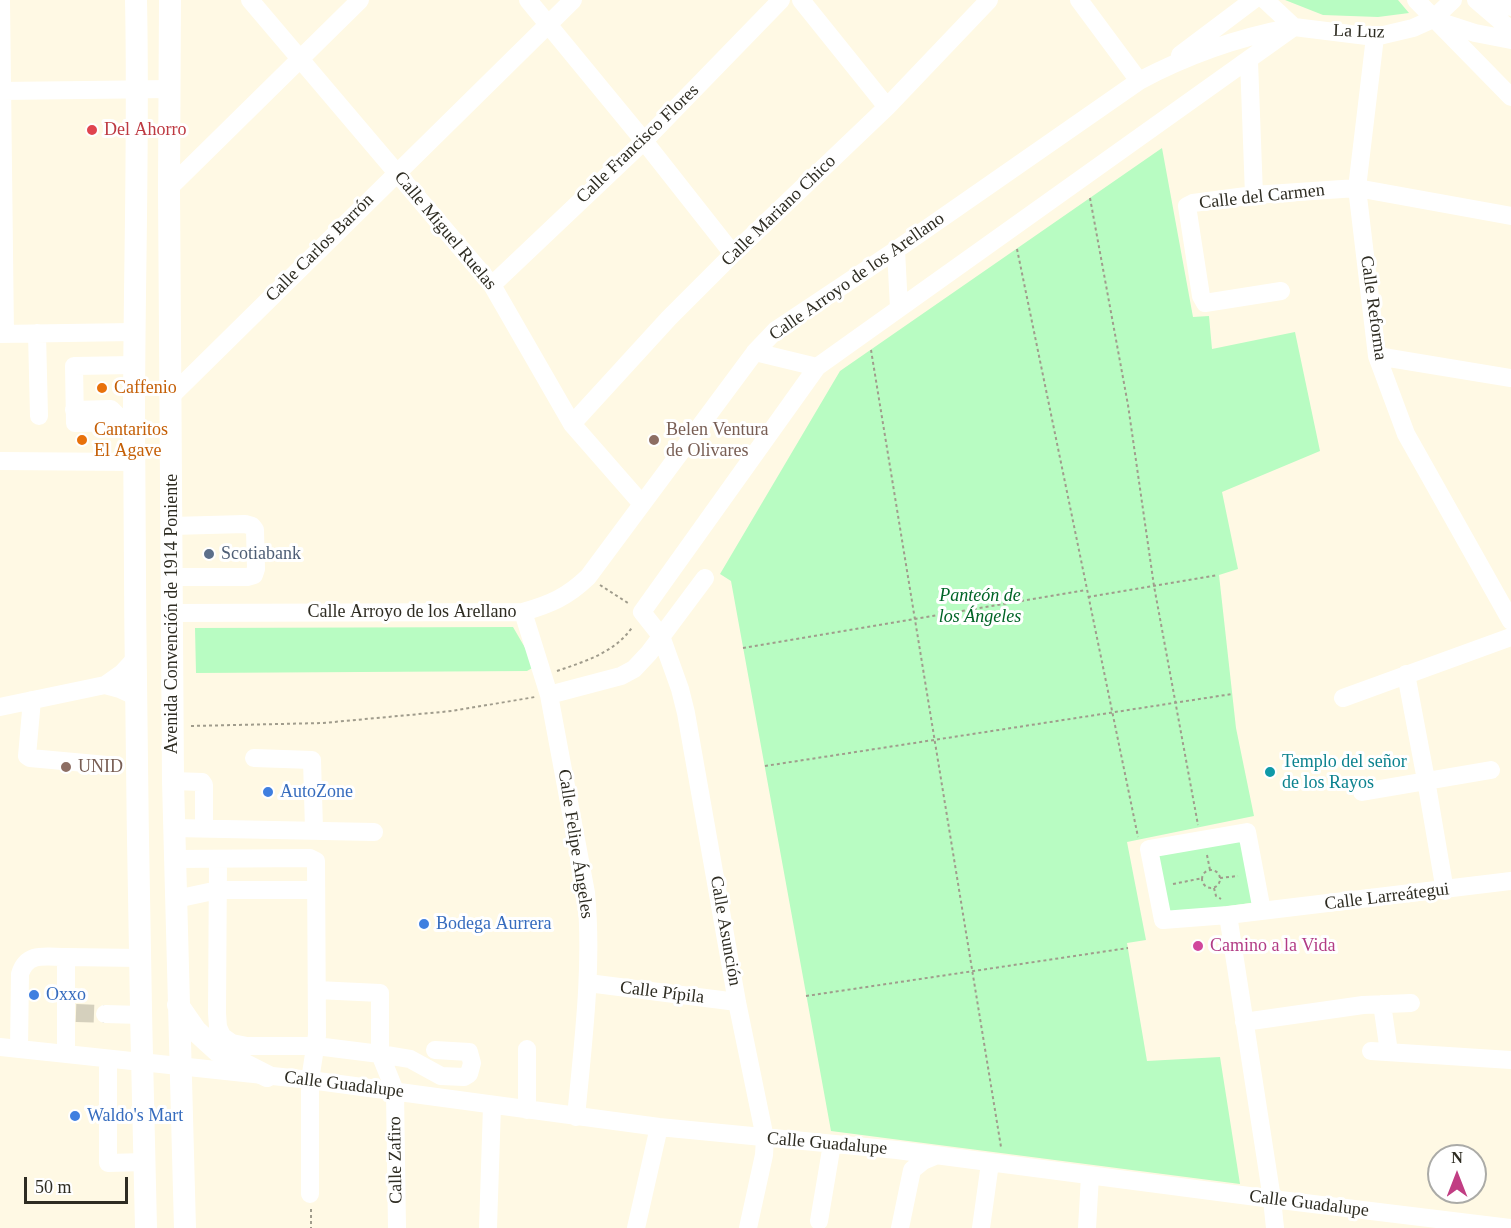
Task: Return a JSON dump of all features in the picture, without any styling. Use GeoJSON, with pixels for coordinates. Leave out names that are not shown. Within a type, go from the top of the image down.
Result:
{"type":"FeatureCollection","features":[{"type":"Feature","properties":{"kind":"main road","name":"Avenida Convención de 1914 Poniente"},"geometry":{"type":"LineString","coordinates":[[136,0],[138,90],[134,365],[129,422],[134,462],[135,696],[146,1228]]}},
{"type":"Feature","properties":{"kind":"main road","name":"Avenida Convención de 1914 Poniente"},"geometry":{"type":"LineString","coordinates":[[170,0],[173,781],[185,1228]]}},
{"type":"Feature","properties":{"kind":"main road"},"geometry":{"type":"LineString","coordinates":[[178,1004],[196,1031],[218,1051],[267,1076]]}},
{"type":"Feature","properties":{"kind":"street"},"geometry":{"type":"LineString","coordinates":[[1,0],[2,334],[134,332]]}},
{"type":"Feature","properties":{"kind":"street","name":"Calle Miguel Ruelas"},"geometry":{"type":"LineString","coordinates":[[250,0],[492,285],[572,424],[642,504]]}},
{"type":"Feature","properties":{"kind":"street"},"geometry":{"type":"LineString","coordinates":[[170,188],[360,0]]}},
{"type":"Feature","properties":{"kind":"street"},"geometry":{"type":"LineString","coordinates":[[528,0],[733,254]]}},
{"type":"Feature","properties":{"kind":"street","name":"Calle Carlos Barrón"},"geometry":{"type":"LineString","coordinates":[[171,396],[573,0]]}},
{"type":"Feature","properties":{"kind":"street","name":"Calle Francisco Flores"},"geometry":{"type":"LineString","coordinates":[[492,285],[644,141],[782,0]]}},
{"type":"Feature","properties":{"kind":"street"},"geometry":{"type":"LineString","coordinates":[[801,0],[887,107]]}},
{"type":"Feature","properties":{"kind":"street","name":"Calle Mariano Chico"},"geometry":{"type":"LineString","coordinates":[[572,424],[669,318],[887,107],[989,0]]}},
{"type":"Feature","properties":{"kind":"street"},"geometry":{"type":"LineString","coordinates":[[1079,0],[1139,81]]}},
{"type":"Feature","properties":{"kind":"street","name":"Calle Arroyo de los Arellano"},"geometry":{"type":"LineString","coordinates":[[1159,70],[1253,0]]}},
{"type":"Feature","properties":{"kind":"street"},"geometry":{"type":"LineString","coordinates":[[661,636],[642,612],[818,367],[1294,27],[1265,0]]}},
{"type":"Feature","properties":{"kind":"street"},"geometry":{"type":"LineString","coordinates":[[1416,0],[1511,97]]}},
{"type":"Feature","properties":{"kind":"street","name":"La Luz"},"geometry":{"type":"LineString","coordinates":[[1294,27],[1374,37],[1413,28],[1433,19],[1453,0]]}},
{"type":"Feature","properties":{"kind":"street"},"geometry":{"type":"LineString","coordinates":[[1476,0],[1511,30]]}},
{"type":"Feature","properties":{"kind":"street"},"geometry":{"type":"LineString","coordinates":[[1490,0],[1511,7]]}},
{"type":"Feature","properties":{"kind":"street"},"geometry":{"type":"LineString","coordinates":[[1433,19],[1475,33],[1511,40]]}},
{"type":"Feature","properties":{"kind":"street","name":"Calle Arroyo de los Arellano"},"geometry":{"type":"LineString","coordinates":[[172,613],[523,612],[562,598],[573,592],[588,577],[755,352],[776,330],[896,250],[1139,81],[1159,70],[1227,43],[1294,27]]}},
{"type":"Feature","properties":{"kind":"street","name":"Calle Reforma"},"geometry":{"type":"LineString","coordinates":[[1374,37],[1357,188],[1377,356],[1406,434],[1511,621]]}},
{"type":"Feature","properties":{"kind":"street"},"geometry":{"type":"LineString","coordinates":[[1249,61],[1254,195]]}},
{"type":"Feature","properties":{"kind":"street"},"geometry":{"type":"LineString","coordinates":[[1,91],[170,89]]}},
{"type":"Feature","properties":{"kind":"street","name":"Calle del Carmen"},"geometry":{"type":"LineString","coordinates":[[1281,291],[1205,303],[1201,296],[1187,206],[1193,203],[1254,195],[1357,188],[1511,216]]}},
{"type":"Feature","properties":{"kind":"street"},"geometry":{"type":"LineString","coordinates":[[896,250],[899,308]]}},
{"type":"Feature","properties":{"kind":"street"},"geometry":{"type":"LineString","coordinates":[[37,333],[39,416]]}},
{"type":"Feature","properties":{"kind":"street"},"geometry":{"type":"LineString","coordinates":[[755,352],[818,367]]}},
{"type":"Feature","properties":{"kind":"street"},"geometry":{"type":"LineString","coordinates":[[1377,356],[1511,378]]}},
{"type":"Feature","properties":{"kind":"street"},"geometry":{"type":"LineString","coordinates":[[129,422],[75,423],[74,366],[134,365]]}},
{"type":"Feature","properties":{"kind":"street"},"geometry":{"type":"LineString","coordinates":[[0,461],[134,462]]}},
{"type":"Feature","properties":{"kind":"street"},"geometry":{"type":"LineString","coordinates":[[172,526],[245,524],[252,526],[255,530],[256,569],[254,575],[247,577],[172,577]]}},
{"type":"Feature","properties":{"kind":"street"},"geometry":{"type":"LineString","coordinates":[[549,695],[621,676],[634,669],[650,653],[705,578]]}},
{"type":"Feature","properties":{"kind":"street","name":"Calle Felipe Ángeles"},"geometry":{"type":"LineString","coordinates":[[523,612],[549,695],[586,892],[588,983],[576,1117]]}},
{"type":"Feature","properties":{"kind":"street","name":"Calle Asunción"},"geometry":{"type":"LineString","coordinates":[[661,636],[686,713],[737,1002],[765,1138],[764,1155],[748,1228]]}},
{"type":"Feature","properties":{"kind":"street"},"geometry":{"type":"LineString","coordinates":[[1343,698],[1511,637]]}},
{"type":"Feature","properties":{"kind":"street"},"geometry":{"type":"LineString","coordinates":[[0,707],[105,685],[122,673],[135,659]]}},
{"type":"Feature","properties":{"kind":"street"},"geometry":{"type":"LineString","coordinates":[[1406,674],[1445,891]]}},
{"type":"Feature","properties":{"kind":"street"},"geometry":{"type":"LineString","coordinates":[[105,685],[135,696]]}},
{"type":"Feature","properties":{"kind":"street"},"geometry":{"type":"LineString","coordinates":[[32,700],[27,756],[107,765]]}},
{"type":"Feature","properties":{"kind":"street"},"geometry":{"type":"LineString","coordinates":[[254,758],[312,760],[314,829]]}},
{"type":"Feature","properties":{"kind":"street"},"geometry":{"type":"LineString","coordinates":[[1362,792],[1491,770]]}},
{"type":"Feature","properties":{"kind":"street"},"geometry":{"type":"LineString","coordinates":[[173,781],[202,782],[204,785],[204,828]]}},
{"type":"Feature","properties":{"kind":"street"},"geometry":{"type":"LineString","coordinates":[[174,828],[374,832]]}},
{"type":"Feature","properties":{"kind":"street","name":"Calle Larreátegui"},"geometry":{"type":"LineString","coordinates":[[1262,911],[1247,832],[1149,849],[1163,920],[1228,915],[1445,891],[1511,881]]}},
{"type":"Feature","properties":{"kind":"street"},"geometry":{"type":"LineString","coordinates":[[175,859],[310,858],[316,861],[316,1046],[310,1080],[310,1194]]}},
{"type":"Feature","properties":{"kind":"street"},"geometry":{"type":"LineString","coordinates":[[218,860],[217,1013],[218,1027],[222,1036],[232,1043],[247,1046],[316,1046],[380,1054],[410,1059],[441,1076],[464,1077],[469,1074],[472,1063],[469,1052],[443,1050]]}},
{"type":"Feature","properties":{"kind":"street"},"geometry":{"type":"LineString","coordinates":[[176,899],[218,890],[316,890]]}},
{"type":"Feature","properties":{"kind":"street"},"geometry":{"type":"LineString","coordinates":[[1228,915],[1275,1228]]}},
{"type":"Feature","properties":{"kind":"street"},"geometry":{"type":"LineString","coordinates":[[19,1049],[20,974],[22,966],[28,959],[35,957],[140,958]]}},
{"type":"Feature","properties":{"kind":"street"},"geometry":{"type":"LineString","coordinates":[[66,957],[71,1014],[66,1054]]}},
{"type":"Feature","properties":{"kind":"street","name":"Calle Pípila"},"geometry":{"type":"LineString","coordinates":[[588,983],[737,1002]]}},
{"type":"Feature","properties":{"kind":"street"},"geometry":{"type":"LineString","coordinates":[[317,990],[380,993],[380,1054],[395,1091]]}},
{"type":"Feature","properties":{"kind":"street"},"geometry":{"type":"LineString","coordinates":[[1244,1022],[1382,1004],[1411,1003]]}},
{"type":"Feature","properties":{"kind":"street"},"geometry":{"type":"LineString","coordinates":[[1382,1004],[1380,1052],[1511,1060]]}},
{"type":"Feature","properties":{"kind":"street"},"geometry":{"type":"LineString","coordinates":[[105,1014],[141,1015]]}},
{"type":"Feature","properties":{"kind":"street","name":"Calle Guadalupe"},"geometry":{"type":"LineString","coordinates":[[0,1047],[310,1080],[659,1127],[897,1150],[935,1156],[996,1158],[1090,1176],[1511,1228]]}},
{"type":"Feature","properties":{"kind":"street"},"geometry":{"type":"LineString","coordinates":[[527,1110],[528,1049]]}},
{"type":"Feature","properties":{"kind":"street"},"geometry":{"type":"LineString","coordinates":[[108,1059],[108,1163],[145,1162]]}},
{"type":"Feature","properties":{"kind":"street","name":"Calle Zafiro"},"geometry":{"type":"LineString","coordinates":[[395,1091],[397,1228]]}},
{"type":"Feature","properties":{"kind":"street"},"geometry":{"type":"LineString","coordinates":[[488,1228],[492,1106]]}},
{"type":"Feature","properties":{"kind":"street"},"geometry":{"type":"LineString","coordinates":[[636,1228],[659,1127]]}},
{"type":"Feature","properties":{"kind":"street"},"geometry":{"type":"LineString","coordinates":[[819,1221],[832,1144]]}},
{"type":"Feature","properties":{"kind":"street"},"geometry":{"type":"LineString","coordinates":[[897,1150],[912,1170],[900,1228]]}},
{"type":"Feature","properties":{"kind":"street"},"geometry":{"type":"LineString","coordinates":[[912,1170],[923,1161],[935,1156]]}},
{"type":"Feature","properties":{"kind":"street"},"geometry":{"type":"LineString","coordinates":[[981,1228],[996,1158]]}},
{"type":"Feature","properties":{"kind":"street"},"geometry":{"type":"LineString","coordinates":[[1087,1228],[1090,1176]]}},
{"type":"Feature","properties":{"kind":"path"},"geometry":{"type":"LineString","coordinates":[[1090,198],[1128,405],[1154,586],[1199,827]]}},
{"type":"Feature","properties":{"kind":"path"},"geometry":{"type":"LineString","coordinates":[[1017,249],[1138,839]]}},
{"type":"Feature","properties":{"kind":"path"},"geometry":{"type":"LineString","coordinates":[[871,350],[972,971],[996,1158]]}},
{"type":"Feature","properties":{"kind":"path"},"geometry":{"type":"LineString","coordinates":[[1088,597],[1218,575]]}},
{"type":"Feature","properties":{"kind":"path"},"geometry":{"type":"LineString","coordinates":[[543,676],[595,658],[625,638],[642,612],[588,577]]}},
{"type":"Feature","properties":{"kind":"path"},"geometry":{"type":"LineString","coordinates":[[743,648],[1087,590]]}},
{"type":"Feature","properties":{"kind":"path"},"geometry":{"type":"LineString","coordinates":[[765,766],[1232,694]]}},
{"type":"Feature","properties":{"kind":"path"},"geometry":{"type":"LineString","coordinates":[[173,727],[323,723],[452,711],[549,695]]}},
{"type":"Feature","properties":{"kind":"path"},"geometry":{"type":"LineString","coordinates":[[1155,888],[1203,878],[1207,871],[1216,871],[1220,878],[1219,884],[1214,888]]}},
{"type":"Feature","properties":{"kind":"path"},"geometry":{"type":"LineString","coordinates":[[1203,878],[1206,886],[1214,888]]}},
{"type":"Feature","properties":{"kind":"path"},"geometry":{"type":"LineString","coordinates":[[1214,888],[1216,896]]}},
{"type":"Feature","properties":{"kind":"path"},"geometry":{"type":"LineString","coordinates":[[806,996],[1128,948]]}},
{"type":"Feature","properties":{"kind":"path"},"geometry":{"type":"LineString","coordinates":[[310,1194],[311,1228]]}},
{"type":"Feature","properties":{"kind":"green space"},"geometry":{"type":"Polygon","coordinates":[[[1285,0],[1398,0],[1409,13],[1378,17],[1323,15],[1285,0]]]}},
{"type":"Feature","properties":{"kind":"green space","name":"Panteón de los Ángeles"},"geometry":{"type":"Polygon","coordinates":[[[1162,148],[1193,317],[1209,316],[1212,349],[1295,332],[1320,451],[1222,492],[1238,569],[1219,575],[1236,728],[1254,816],[1127,842],[1146,940],[1127,943],[1147,1061],[1220,1057],[1240,1184],[831,1131],[731,581],[720,574],[840,371],[1162,148]]]}},
{"type":"Feature","properties":{"kind":"green space"},"geometry":{"type":"Polygon","coordinates":[[[513,627],[534,667],[527,671],[196,673],[195,628],[513,627]]]}},
{"type":"Feature","properties":{"kind":"green space"},"geometry":{"type":"Polygon","coordinates":[[[1244,836],[1257,902],[1166,915],[1153,851],[1244,836]]]}},
{"type":"Feature","properties":{"kind":"tunnel"},"geometry":{"type":"LineString","coordinates":[[76,1013],[105,1014]]}},
{"type":"Feature","properties":{"kind":"place","name":"Del Ahorro"},"geometry":{"type":"Point","coordinates":[92,130]}},
{"type":"Feature","properties":{"kind":"place","name":"Caffenio"},"geometry":{"type":"Point","coordinates":[102,388]}},
{"type":"Feature","properties":{"kind":"place","name":"Cantaritos El Agave"},"geometry":{"type":"Point","coordinates":[82,440]}},
{"type":"Feature","properties":{"kind":"place","name":"Belen Ventura de Olivares"},"geometry":{"type":"Point","coordinates":[654,440]}},
{"type":"Feature","properties":{"kind":"place","name":"Scotiabank"},"geometry":{"type":"Point","coordinates":[209,554]}},
{"type":"Feature","properties":{"kind":"place","name":"UNID"},"geometry":{"type":"Point","coordinates":[66,767]}},
{"type":"Feature","properties":{"kind":"place","name":"Templo del señor de los Rayos"},"geometry":{"type":"Point","coordinates":[1270,772]}},
{"type":"Feature","properties":{"kind":"place","name":"AutoZone"},"geometry":{"type":"Point","coordinates":[268,792]}},
{"type":"Feature","properties":{"kind":"place","name":"Bodega Aurrera"},"geometry":{"type":"Point","coordinates":[424,924]}},
{"type":"Feature","properties":{"kind":"place","name":"Camino a la Vida"},"geometry":{"type":"Point","coordinates":[1198,946]}},
{"type":"Feature","properties":{"kind":"place","name":"Oxxo"},"geometry":{"type":"Point","coordinates":[34,995]}},
{"type":"Feature","properties":{"kind":"place","name":"Waldo's Mart"},"geometry":{"type":"Point","coordinates":[75,1116]}}]}
